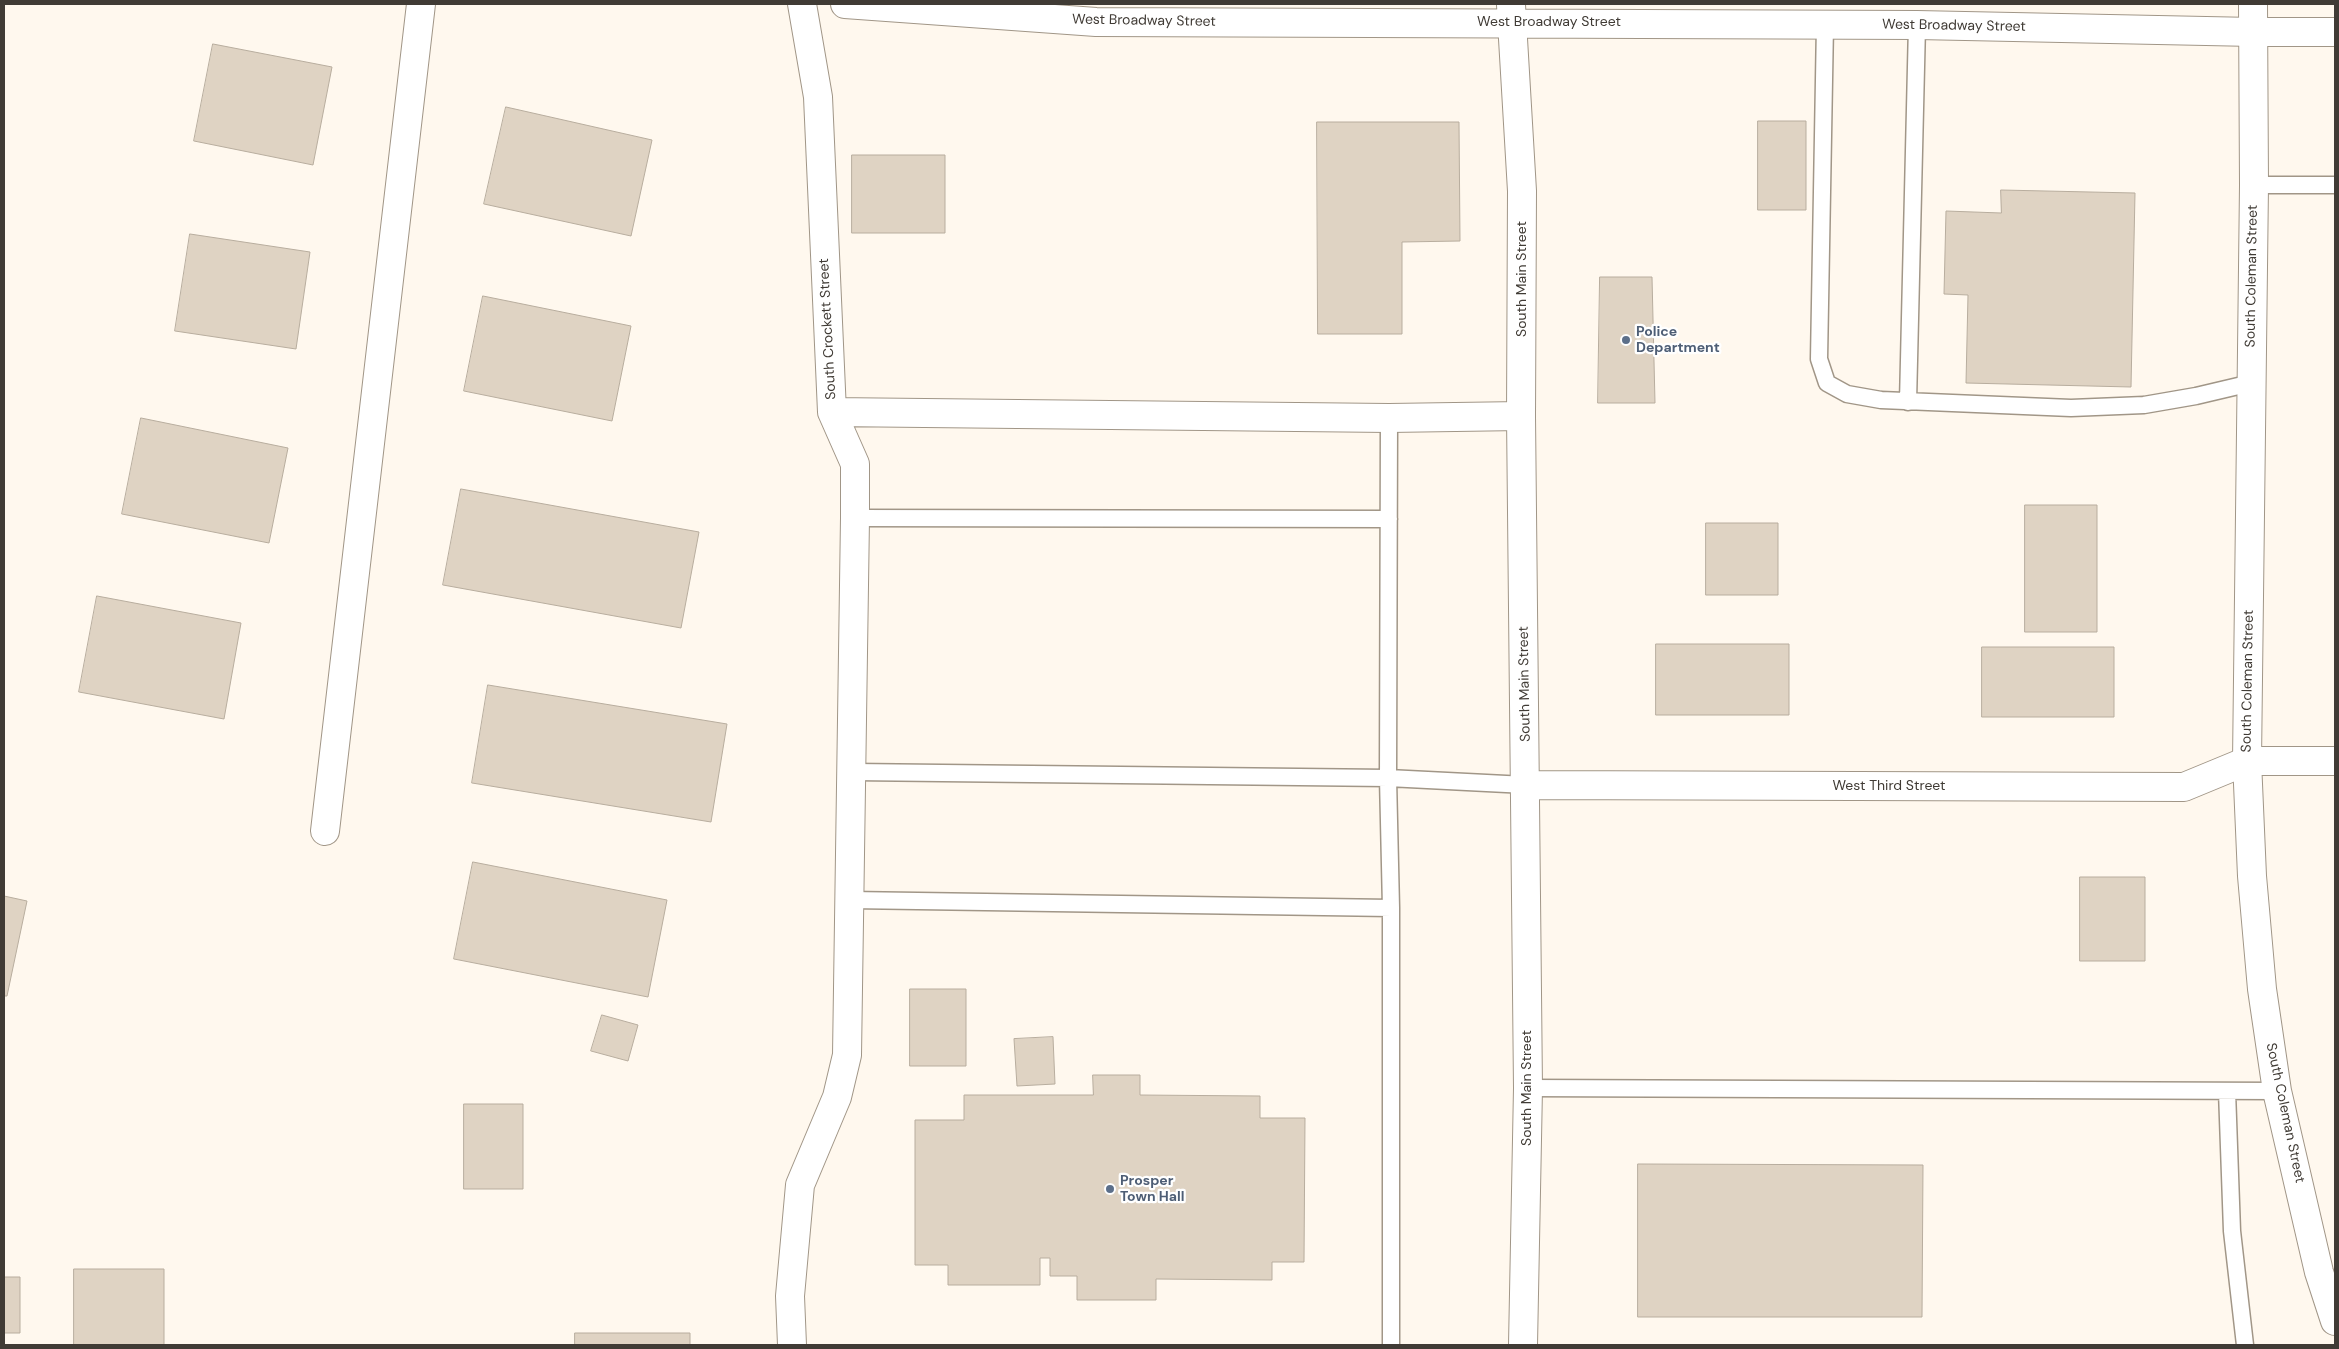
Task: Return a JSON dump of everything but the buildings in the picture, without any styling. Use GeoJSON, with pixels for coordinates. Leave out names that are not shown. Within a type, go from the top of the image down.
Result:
{"type":"FeatureCollection","features":[{"type":"Feature","properties":{"kind":"street"},"geometry":{"type":"LineString","coordinates":[[326,830],[421,4]]}},
{"type":"Feature","properties":{"kind":"street","name":"South Crockett Street"},"geometry":{"type":"LineString","coordinates":[[792,1345],[790,1296],[800,1185],[837,1098],[847,1055],[853,772],[855,518],[855,464],[832,412],[818,97],[802,4]]}},
{"type":"Feature","properties":{"kind":"street","name":"West Broadway Street"},"geometry":{"type":"LineString","coordinates":[[845,4],[1096,22],[1511,13],[1825,24],[2335,32]]}},
{"type":"Feature","properties":{"kind":"street","name":"South Coleman Street"},"geometry":{"type":"LineString","coordinates":[[2253,4],[2254,185],[2247,761],[2252,876],[2262,989],[2277,1090],[2320,1272],[2335,1321]]}},
{"type":"Feature","properties":{"kind":"street","name":"South Main Street"},"geometry":{"type":"LineString","coordinates":[[1511,13],[1522,191],[1521,416],[1528,1088],[1523,1345]]}},
{"type":"Feature","properties":{"kind":"street"},"geometry":{"type":"LineString","coordinates":[[832,412],[1389,418],[1521,416]]}},
{"type":"Feature","properties":{"kind":"street"},"geometry":{"type":"LineString","coordinates":[[2247,761],[2335,761]]}},
{"type":"Feature","properties":{"kind":"street","name":"West Third Street"},"geometry":{"type":"LineString","coordinates":[[1526,785],[2184,787],[2247,761]]}},
{"type":"Feature","properties":{"kind":"lane"},"geometry":{"type":"LineString","coordinates":[[1825,24],[1819,359],[1826,383],[1847,394],[1908,402],[2071,408],[2144,405],[2196,396],[2251,383]]}},
{"type":"Feature","properties":{"kind":"lane"},"geometry":{"type":"LineString","coordinates":[[1908,402],[1917,25]]}},
{"type":"Feature","properties":{"kind":"lane"},"geometry":{"type":"LineString","coordinates":[[2254,185],[2335,185]]}},
{"type":"Feature","properties":{"kind":"lane"},"geometry":{"type":"LineString","coordinates":[[1389,418],[1388,778],[1391,908],[1391,1345]]}},
{"type":"Feature","properties":{"kind":"lane"},"geometry":{"type":"LineString","coordinates":[[855,518],[1389,518]]}},
{"type":"Feature","properties":{"kind":"lane"},"geometry":{"type":"LineString","coordinates":[[853,772],[1388,778],[1526,785]]}},
{"type":"Feature","properties":{"kind":"lane"},"geometry":{"type":"LineString","coordinates":[[850,900],[1391,908]]}},
{"type":"Feature","properties":{"kind":"lane"},"geometry":{"type":"LineString","coordinates":[[1528,1088],[2277,1090]]}},
{"type":"Feature","properties":{"kind":"lane"},"geometry":{"type":"LineString","coordinates":[[2227,1091],[2232,1231],[2245,1345]]}},
{"type":"Feature","properties":{"kind":"place","name":"Police Department"},"geometry":{"type":"Point","coordinates":[1626,340]}},
{"type":"Feature","properties":{"kind":"place","name":"Prosper Town Hall"},"geometry":{"type":"Point","coordinates":[1110,1189]}}]}
